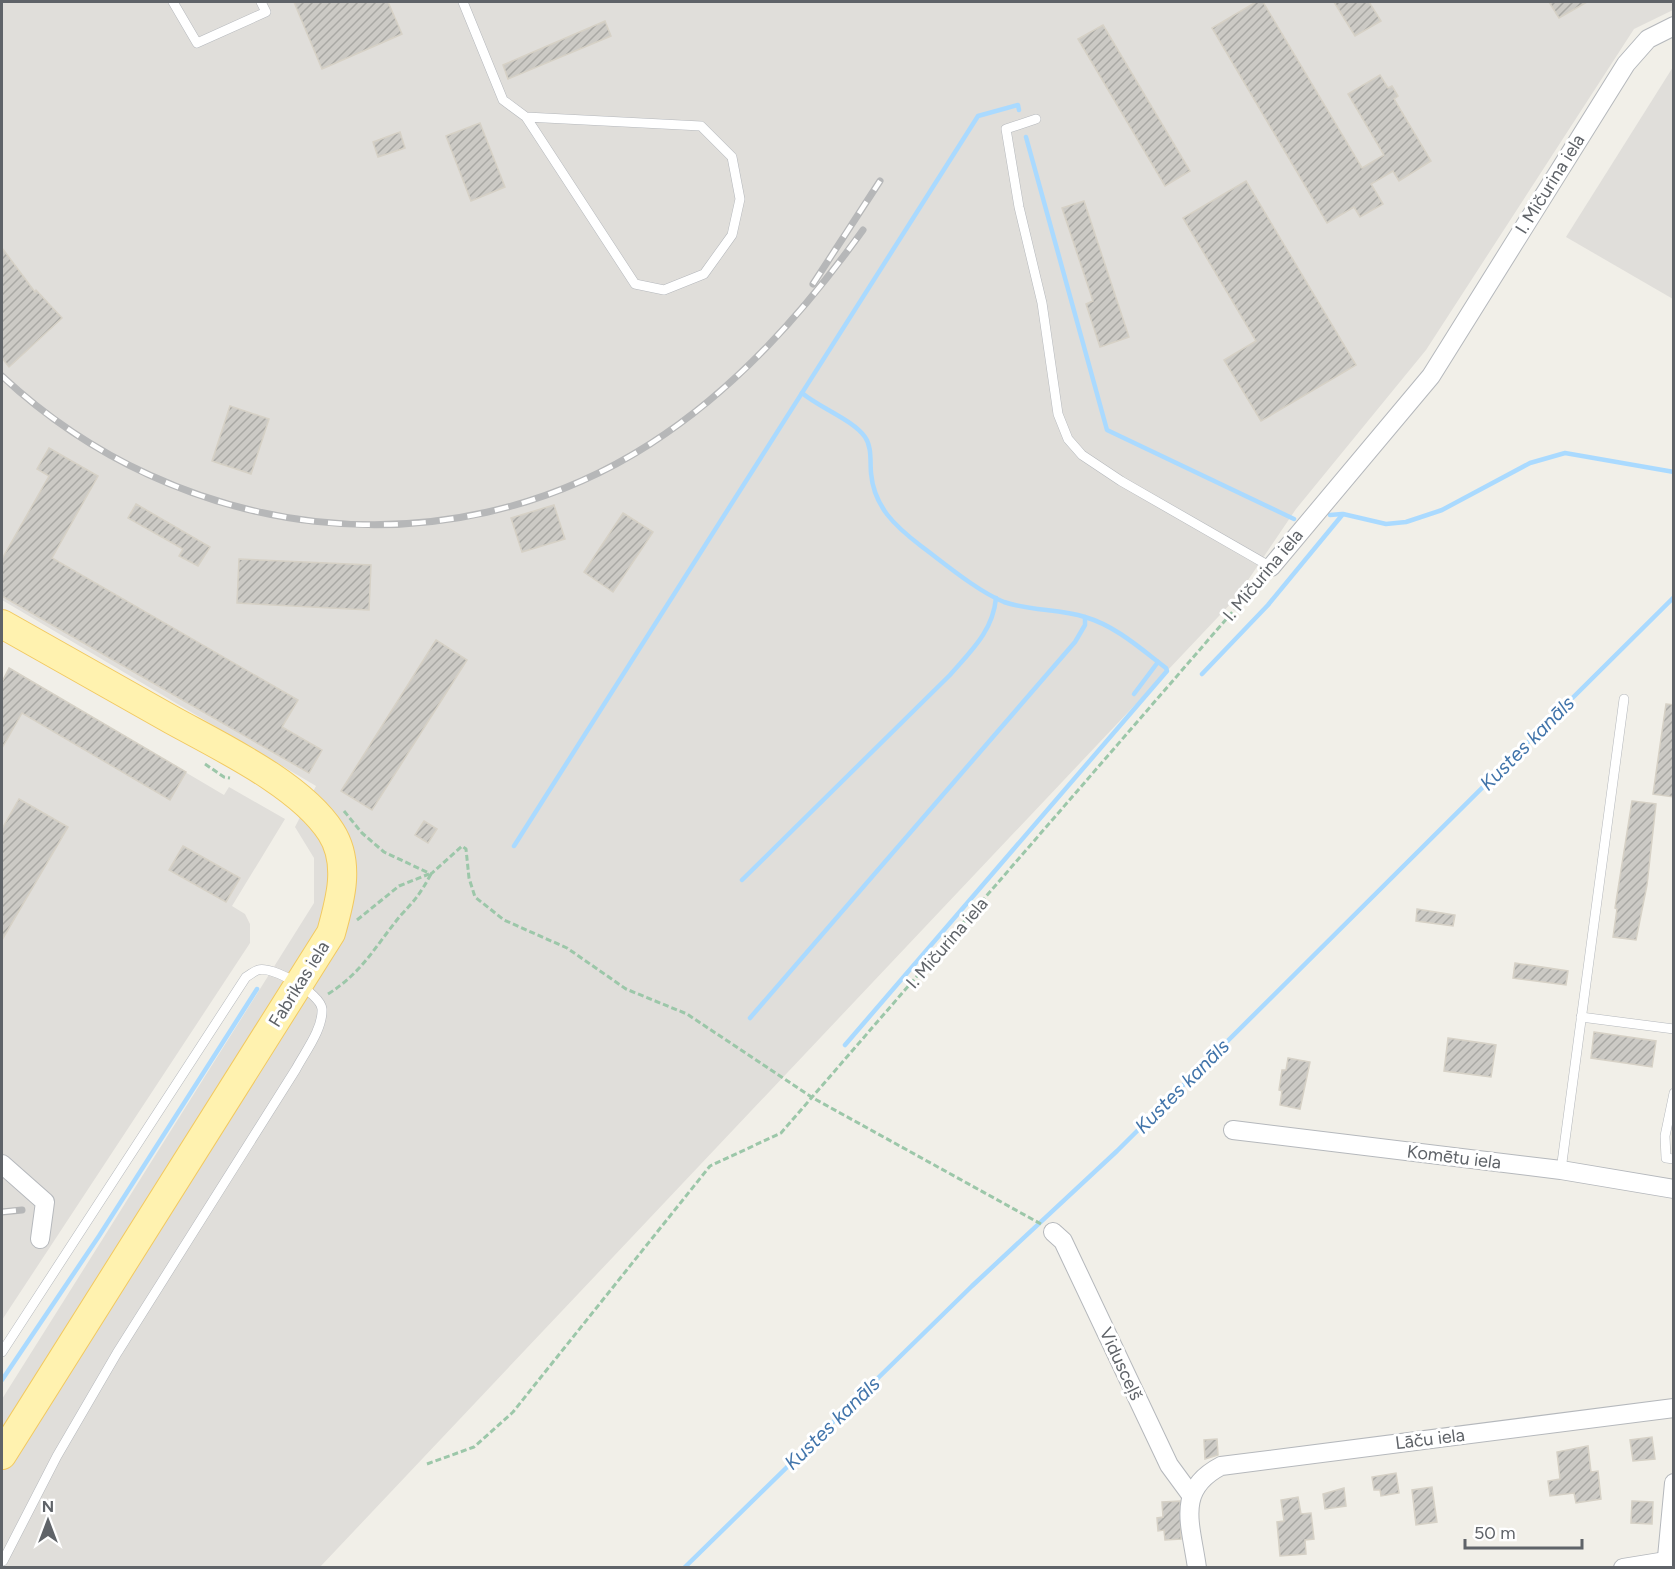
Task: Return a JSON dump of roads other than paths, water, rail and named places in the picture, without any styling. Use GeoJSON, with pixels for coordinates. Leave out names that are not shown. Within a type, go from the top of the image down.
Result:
{"type":"FeatureCollection","features":[{"type":"Feature","properties":{"kind":"main road","name":"Fabrikas iela"},"geometry":{"type":"LineString","coordinates":[[2,624],[220,747],[305,800],[332,833],[342,864],[341,897],[331,933],[309,992],[2,1455]]}},
{"type":"Feature","properties":{"kind":"street","name":"I. Mičurina iela"},"geometry":{"type":"LineString","coordinates":[[1271,567],[1431,376],[1626,64],[1648,39],[1674,26]]}},
{"type":"Feature","properties":{"kind":"street","name":"Komētu iela"},"geometry":{"type":"LineString","coordinates":[[1233,1130],[1561,1170],[1674,1189]]}},
{"type":"Feature","properties":{"kind":"street"},"geometry":{"type":"LineString","coordinates":[[2,1164],[45,1202],[40,1239]]}},
{"type":"Feature","properties":{"kind":"street","name":"Vidusceļš"},"geometry":{"type":"LineString","coordinates":[[1053,1232],[1063,1241],[1169,1465],[1192,1491]]}},
{"type":"Feature","properties":{"kind":"street","name":"Lāču iela"},"geometry":{"type":"LineString","coordinates":[[1192,1491],[1205,1474],[1221,1466],[1674,1408]]}},
{"type":"Feature","properties":{"kind":"street"},"geometry":{"type":"LineString","coordinates":[[1623,1568],[1666,1564],[1674,1483]]}},
{"type":"Feature","properties":{"kind":"street"},"geometry":{"type":"LineString","coordinates":[[1192,1491],[1190,1512],[1197,1568]]}},
{"type":"Feature","properties":{"kind":"lane"},"geometry":{"type":"LineString","coordinates":[[173,2],[197,43],[266,12],[261,2]]}},
{"type":"Feature","properties":{"kind":"lane"},"geometry":{"type":"LineString","coordinates":[[463,2],[503,100],[526,117],[635,284],[664,290],[704,274],[732,235],[740,199],[732,157],[701,126],[526,117]]}},
{"type":"Feature","properties":{"kind":"lane"},"geometry":{"type":"LineString","coordinates":[[1036,119],[1006,129],[1019,207],[1042,303],[1058,414],[1068,439],[1082,455],[1121,481],[1271,567]]}},
{"type":"Feature","properties":{"kind":"lane"},"geometry":{"type":"LineString","coordinates":[[1561,1170],[1624,699]]}},
{"type":"Feature","properties":{"kind":"lane"},"geometry":{"type":"LineString","coordinates":[[2,1352],[246,977],[259,969],[269,970],[309,992],[322,1012],[296,1069],[117,1353],[57,1456],[3,1561]]}},
{"type":"Feature","properties":{"kind":"lane"},"geometry":{"type":"LineString","coordinates":[[1581,1017],[1674,1029]]}},
{"type":"Feature","properties":{"kind":"lane"},"geometry":{"type":"LineString","coordinates":[[1674,1093],[1665,1136],[1666,1158],[1674,1159]]}},
{"type":"Feature","properties":{"kind":"waterway"},"geometry":{"type":"LineString","coordinates":[[514,846],[978,116],[1018,105],[1019,110]]}},
{"type":"Feature","properties":{"kind":"waterway"},"geometry":{"type":"LineString","coordinates":[[1026,137],[1107,430],[1294,519]]}},
{"type":"Feature","properties":{"kind":"waterway"},"geometry":{"type":"LineString","coordinates":[[802,393],[853,425],[865,437],[870,450],[873,485],[881,506],[887,515],[921,546],[983,591],[1004,602],[1075,614],[1107,626],[1138,646],[1167,671],[845,1045]]}},
{"type":"Feature","properties":{"kind":"waterway"},"geometry":{"type":"LineString","coordinates":[[1202,674],[1268,605],[1343,514],[1386,524],[1406,522],[1442,510],[1530,463],[1565,453],[1674,472]]}},
{"type":"Feature","properties":{"kind":"waterway"},"geometry":{"type":"LineString","coordinates":[[1330,515],[1342,514]]}},
{"type":"Feature","properties":{"kind":"waterway","name":"Kustes kanāls"},"geometry":{"type":"LineString","coordinates":[[684,1568],[972,1286],[1117,1151],[1674,597]]}},
{"type":"Feature","properties":{"kind":"waterway"},"geometry":{"type":"LineString","coordinates":[[742,880],[950,675],[986,631],[996,598]]}},
{"type":"Feature","properties":{"kind":"waterway"},"geometry":{"type":"LineString","coordinates":[[750,1018],[1075,642],[1085,625],[1085,617]]}},
{"type":"Feature","properties":{"kind":"waterway"},"geometry":{"type":"LineString","coordinates":[[1134,694],[1158,662]]}},
{"type":"Feature","properties":{"kind":"waterway"},"geometry":{"type":"LineString","coordinates":[[2,1380],[99,1236],[257,989]]}},
{"type":"Feature","properties":{"kind":"railway"},"geometry":{"type":"LineString","coordinates":[[813,284],[880,181]]}},
{"type":"Feature","properties":{"kind":"railway"},"geometry":{"type":"LineString","coordinates":[[2,376],[72,432],[149,475],[230,505],[315,521],[401,524],[487,512],[570,486],[650,444],[681,422],[740,374],[767,347],[817,290],[863,230]]}},
{"type":"Feature","properties":{"kind":"railway"},"geometry":{"type":"LineString","coordinates":[[2,1212],[22,1210]]}}]}
